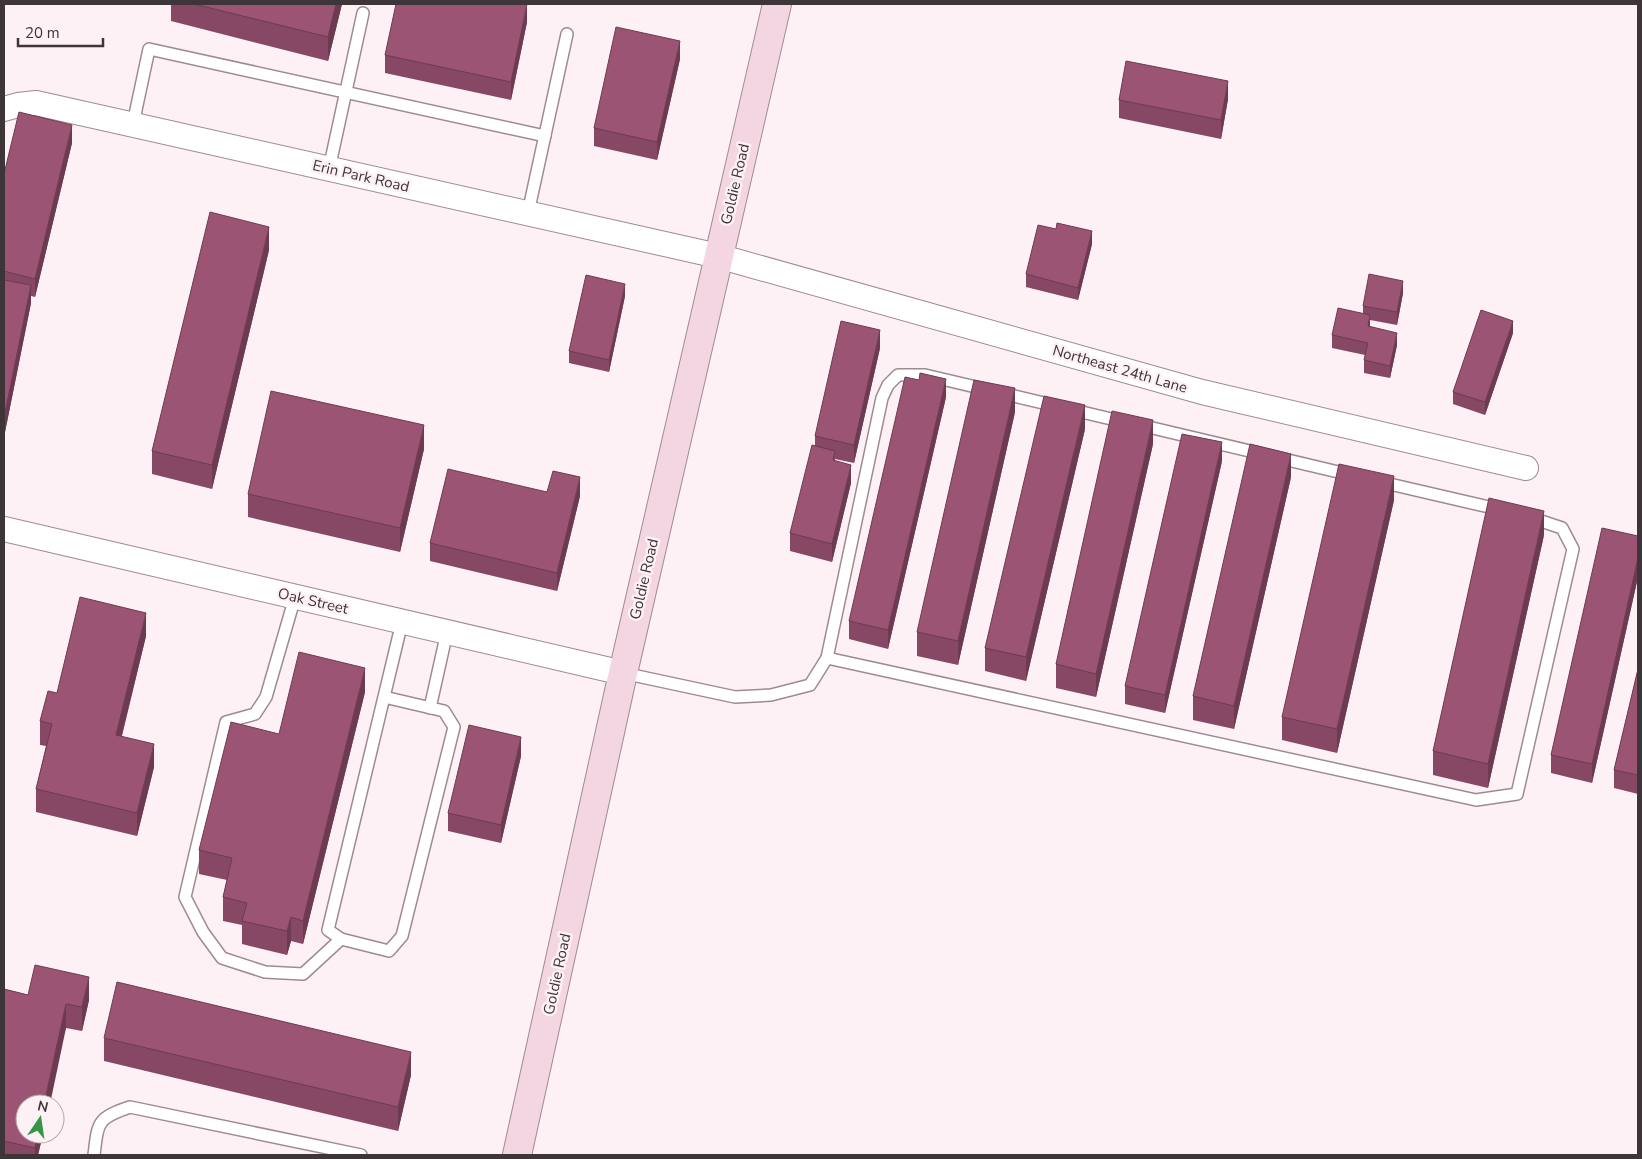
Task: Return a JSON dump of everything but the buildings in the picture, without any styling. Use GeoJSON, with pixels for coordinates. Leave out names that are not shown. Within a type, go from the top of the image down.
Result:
{"type":"FeatureCollection","features":[{"type":"Feature","properties":{"kind":"street","name":"Goldie Road"},"geometry":{"type":"LineString","coordinates":[[517,1155],[623,673],[777,4]]}},
{"type":"Feature","properties":{"kind":"street","name":"Erin Park Road"},"geometry":{"type":"LineString","coordinates":[[4,109],[36,103],[718,256]]}},
{"type":"Feature","properties":{"kind":"street","name":"Northeast 24th Lane"},"geometry":{"type":"LineString","coordinates":[[718,256],[1202,392],[1526,468]]}},
{"type":"Feature","properties":{"kind":"street","name":"Oak Street"},"geometry":{"type":"LineString","coordinates":[[4,529],[623,673]]}},
{"type":"Feature","properties":{"kind":"lane"},"geometry":{"type":"LineString","coordinates":[[329,169],[363,13]]}},
{"type":"Feature","properties":{"kind":"lane"},"geometry":{"type":"LineString","coordinates":[[528,213],[568,34]]}},
{"type":"Feature","properties":{"kind":"lane"},"geometry":{"type":"LineString","coordinates":[[133,124],[149,49],[545,136]]}},
{"type":"Feature","properties":{"kind":"lane"},"geometry":{"type":"LineString","coordinates":[[623,673],[735,696],[770,695],[810,684],[826,658],[882,398],[888,385],[898,375],[925,375],[1540,519],[1562,528],[1573,550],[1517,794],[1476,800],[826,658]]}},
{"type":"Feature","properties":{"kind":"lane"},"geometry":{"type":"LineString","coordinates":[[294,597],[266,697],[255,714],[226,722],[185,897],[203,932],[222,958],[265,972],[303,974],[341,940]]}},
{"type":"Feature","properties":{"kind":"lane"},"geometry":{"type":"LineString","coordinates":[[384,698],[444,711],[454,727],[402,936],[389,951],[341,940],[328,930],[402,622]]}},
{"type":"Feature","properties":{"kind":"lane"},"geometry":{"type":"LineString","coordinates":[[430,708],[447,632]]}},
{"type":"Feature","properties":{"kind":"lane"},"geometry":{"type":"LineString","coordinates":[[94,1155],[97,1128],[109,1114],[130,1107],[362,1155]]}}]}
